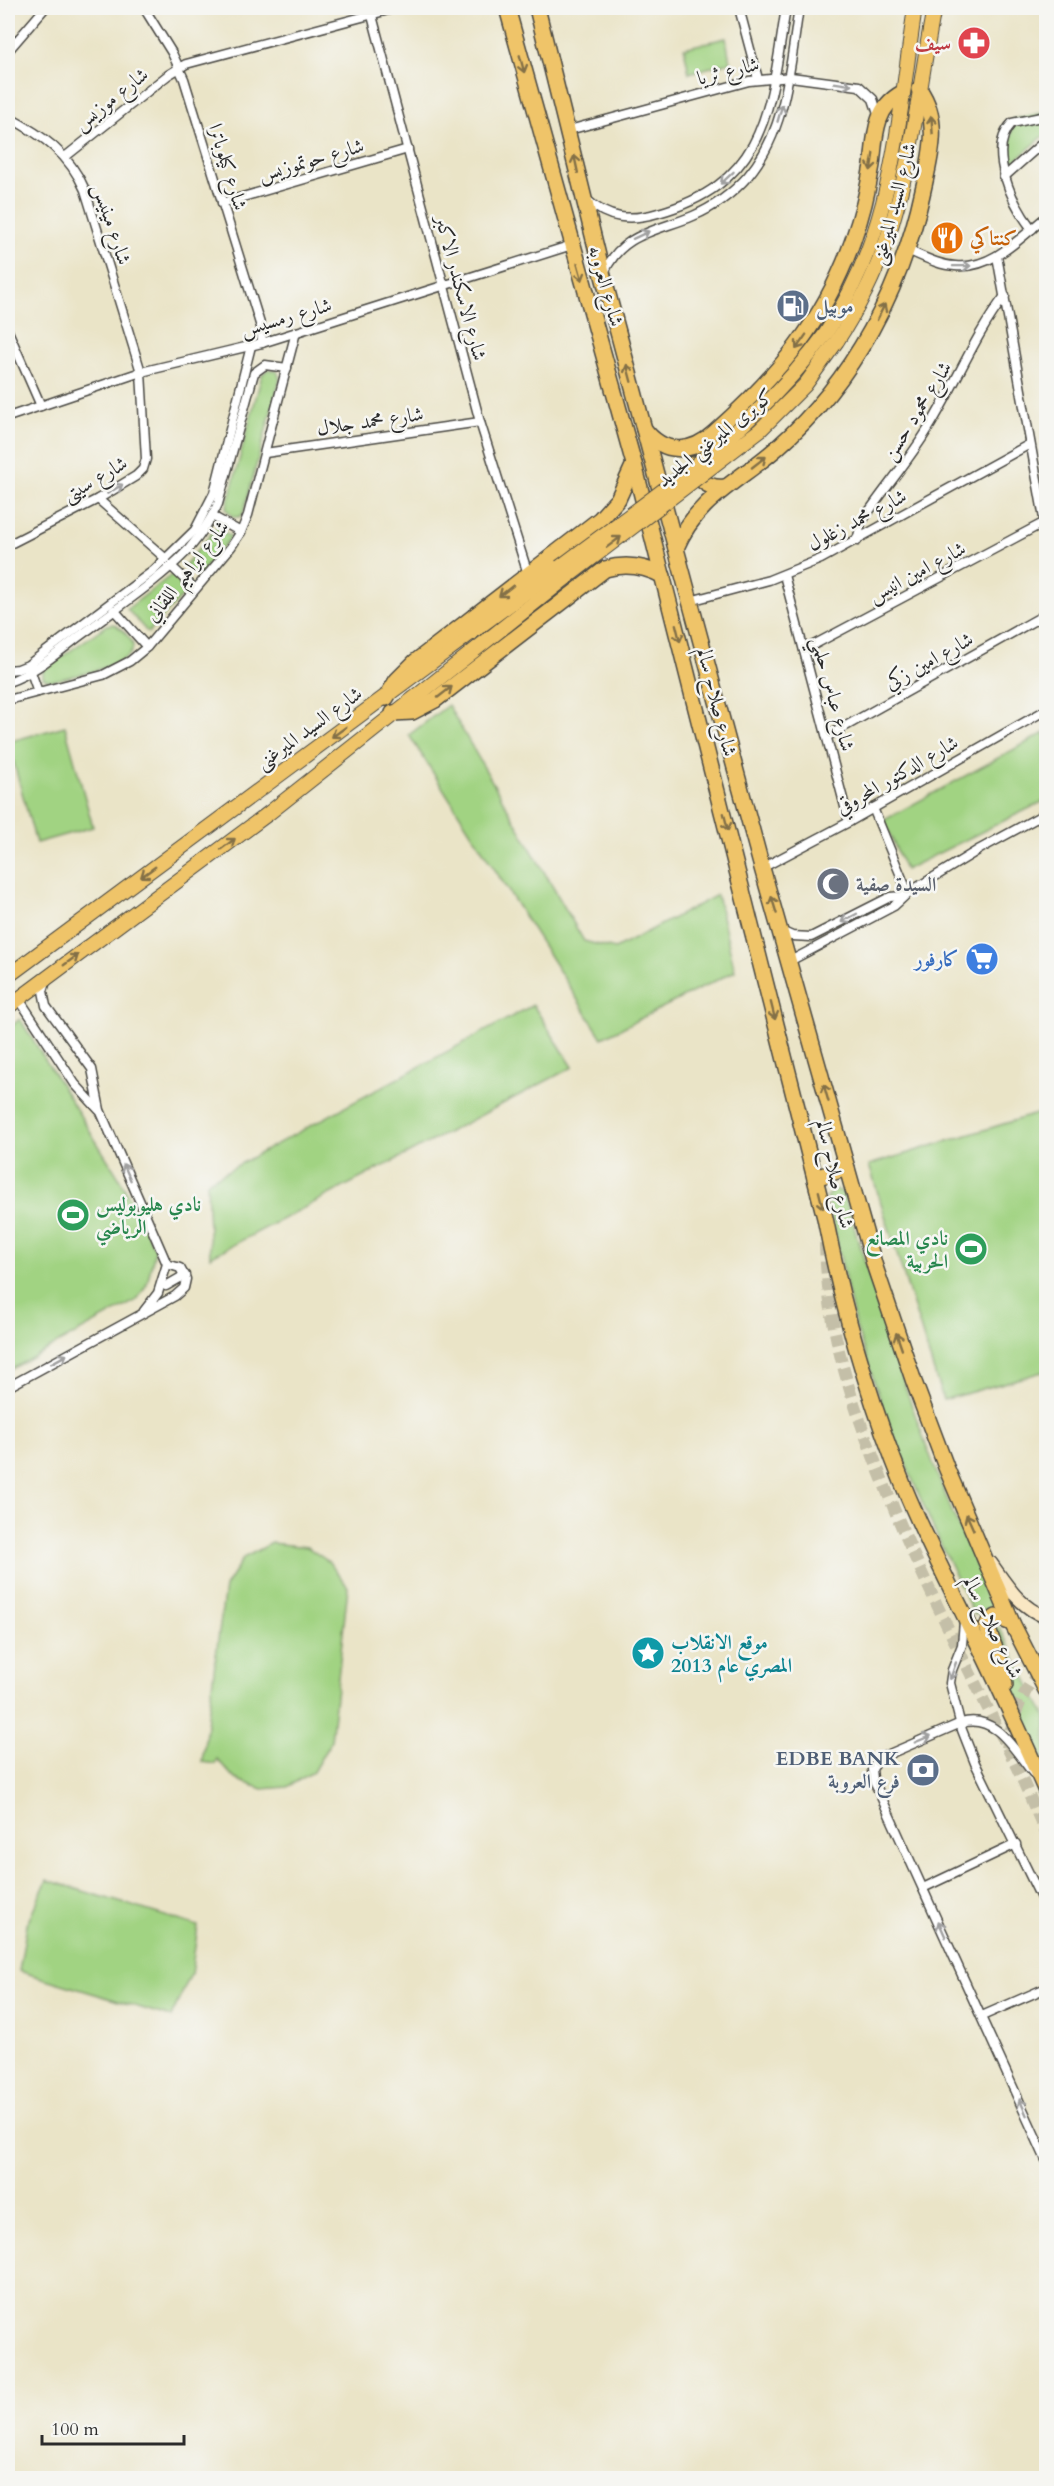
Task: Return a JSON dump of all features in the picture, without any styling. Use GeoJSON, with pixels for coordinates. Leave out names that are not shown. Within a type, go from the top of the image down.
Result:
{"type":"FeatureCollection","features":[{"type":"Feature","properties":{"kind":"highway","name":"شارع العروبه"},"geometry":{"type":"LineString","coordinates":[[507,8],[663,576]]}},
{"type":"Feature","properties":{"kind":"highway","name":"شارع العروبه"},"geometry":{"type":"LineString","coordinates":[[537,8],[569,130],[582,194],[603,276],[676,548]]}},
{"type":"Feature","properties":{"kind":"highway","name":"شارع السيد الميرغنى"},"geometry":{"type":"LineString","coordinates":[[676,548],[698,511],[724,487],[761,461],[810,416],[839,381],[875,324],[907,250],[922,193],[933,130],[928,105],[919,89]]}},
{"type":"Feature","properties":{"kind":"highway","name":"شارع السيد الميرغنى"},"geometry":{"type":"LineString","coordinates":[[700,445],[769,381],[798,346],[823,306],[844,262],[860,217],[879,119],[886,106],[902,93]]}},
{"type":"Feature","properties":{"kind":"highway"},"geometry":{"type":"LineString","coordinates":[[644,429],[657,442],[673,449],[682,450],[700,445]]}},
{"type":"Feature","properties":{"kind":"highway"},"geometry":{"type":"LineString","coordinates":[[700,445],[693,461],[696,473],[708,485],[724,487]]}},
{"type":"Feature","properties":{"kind":"highway","name":"شارع السيد الميرغنى"},"geometry":{"type":"LineString","coordinates":[[386,698],[397,680],[415,662],[600,519],[618,499],[634,464]]}},
{"type":"Feature","properties":{"kind":"highway"},"geometry":{"type":"LineString","coordinates":[[576,537],[592,552],[598,574]]}},
{"type":"Feature","properties":{"kind":"highway","name":"شارع صلاح سالم"},"geometry":{"type":"LineString","coordinates":[[676,548],[762,868],[884,1296],[946,1467],[1012,1623],[1047,1690]]}},
{"type":"Feature","properties":{"kind":"highway","name":"شارع السيد الميرغنى"},"geometry":{"type":"LineString","coordinates":[[393,713],[410,712],[435,700],[605,569],[614,566],[632,566],[648,569],[663,576]]}},
{"type":"Feature","properties":{"kind":"highway","name":"شارع صلاح سالم"},"geometry":{"type":"LineString","coordinates":[[663,576],[815,1178],[845,1310],[875,1408],[915,1513],[1006,1701],[1046,1791]]}},
{"type":"Feature","properties":{"kind":"highway"},"geometry":{"type":"LineString","coordinates":[[815,1178],[847,1168]]}},
{"type":"Feature","properties":{"kind":"highway"},"geometry":{"type":"LineString","coordinates":[[1006,1701],[1003,1673],[987,1628],[989,1622],[996,1617],[1012,1623]]}},
{"type":"Feature","properties":{"kind":"main road"},"geometry":{"type":"LineString","coordinates":[[902,93],[915,8]]}},
{"type":"Feature","properties":{"kind":"main road"},"geometry":{"type":"LineString","coordinates":[[919,89],[934,8]]}},
{"type":"Feature","properties":{"kind":"main road","name":"كوبرى الميرغني الجديد"},"geometry":{"type":"LineString","coordinates":[[393,713],[567,577],[736,451],[784,408],[805,385],[849,322],[875,270],[900,194],[919,89]]}},
{"type":"Feature","properties":{"kind":"main road","name":"كوبرى الميرغني الجديد"},"geometry":{"type":"LineString","coordinates":[[386,698],[728,440],[766,405],[801,366],[826,333],[848,298],[873,242],[890,175],[902,93]]}},
{"type":"Feature","properties":{"kind":"main road","name":"شارع السيد الميرغنى"},"geometry":{"type":"LineString","coordinates":[[8,976],[386,698]]}},
{"type":"Feature","properties":{"kind":"main road"},"geometry":{"type":"LineString","coordinates":[[368,711],[378,725]]}},
{"type":"Feature","properties":{"kind":"main road","name":"شارع السيد الميرغنى"},"geometry":{"type":"LineString","coordinates":[[13,1003],[268,813],[393,713]]}},
{"type":"Feature","properties":{"kind":"main road"},"geometry":{"type":"LineString","coordinates":[[983,1551],[1012,1593],[1031,1611],[1047,1617]]}},
{"type":"Feature","properties":{"kind":"street"},"geometry":{"type":"LineString","coordinates":[[8,51],[45,8]]}},
{"type":"Feature","properties":{"kind":"street","name":"شارع كيلوباترا"},"geometry":{"type":"LineString","coordinates":[[144,8],[179,68],[261,327],[262,343]]}},
{"type":"Feature","properties":{"kind":"street","name":"شارع موزيس"},"geometry":{"type":"LineString","coordinates":[[65,157],[179,68],[197,60],[371,11],[396,8]]}},
{"type":"Feature","properties":{"kind":"street"},"geometry":{"type":"LineString","coordinates":[[739,8],[758,79]]}},
{"type":"Feature","properties":{"kind":"street"},"geometry":{"type":"LineString","coordinates":[[582,194],[602,212],[617,218],[632,219],[672,209],[704,195],[728,178],[750,151],[765,120],[775,77],[786,8]]}},
{"type":"Feature","properties":{"kind":"street"},"geometry":{"type":"LineString","coordinates":[[603,276],[612,258],[634,237],[700,213],[723,199],[756,166],[769,143],[782,107],[799,8]]}},
{"type":"Feature","properties":{"kind":"street","name":"شارع الاسكندر الاكبر"},"geometry":{"type":"LineString","coordinates":[[371,11],[480,422],[528,574]]}},
{"type":"Feature","properties":{"kind":"street","name":"شارع ثريا"},"geometry":{"type":"LineString","coordinates":[[569,130],[758,79],[788,76],[859,86],[873,99],[879,119]]}},
{"type":"Feature","properties":{"kind":"street"},"geometry":{"type":"LineString","coordinates":[[1032,229],[1015,205],[1004,177],[1004,144],[1008,128],[1018,120],[1047,116]]}},
{"type":"Feature","properties":{"kind":"street","name":"شارع مينيس"},"geometry":{"type":"LineString","coordinates":[[8,117],[45,138],[65,157],[85,190],[141,372]]}},
{"type":"Feature","properties":{"kind":"street"},"geometry":{"type":"LineString","coordinates":[[1004,177],[1047,140]]}},
{"type":"Feature","properties":{"kind":"street","name":"شارع حوتموزيس"},"geometry":{"type":"LineString","coordinates":[[222,203],[408,149]]}},
{"type":"Feature","properties":{"kind":"street"},"geometry":{"type":"LineString","coordinates":[[907,250],[954,266],[984,263],[1047,217]]}},
{"type":"Feature","properties":{"kind":"street","name":"شارع رمسيس"},"geometry":{"type":"LineString","coordinates":[[8,417],[141,372],[262,343],[572,245]]}},
{"type":"Feature","properties":{"kind":"street"},"geometry":{"type":"LineString","coordinates":[[997,255],[1046,526]]}},
{"type":"Feature","properties":{"kind":"street","name":"شارع محمود حسن"},"geometry":{"type":"LineString","coordinates":[[856,540],[861,523],[927,432],[988,320],[1005,296]]}},
{"type":"Feature","properties":{"kind":"street"},"geometry":{"type":"LineString","coordinates":[[8,331],[41,406]]}},
{"type":"Feature","properties":{"kind":"street","name":"شارع ابراهيم اللقاني"},"geometry":{"type":"LineString","coordinates":[[8,700],[108,673],[126,664],[147,647],[241,532],[265,453],[296,332]]}},
{"type":"Feature","properties":{"kind":"street","name":"شارع ابراهيم اللقاني"},"geometry":{"type":"LineString","coordinates":[[8,670],[28,665],[169,562],[195,530],[211,500],[251,346]]}},
{"type":"Feature","properties":{"kind":"street","name":"شارع ابراهيم اللقاني"},"geometry":{"type":"LineString","coordinates":[[8,682],[31,672],[114,610],[197,539],[212,516],[222,491],[254,373],[265,365],[287,368]]}},
{"type":"Feature","properties":{"kind":"street","name":"شارع سيتى"},"geometry":{"type":"LineString","coordinates":[[8,545],[98,499],[136,476],[145,466],[141,372]]}},
{"type":"Feature","properties":{"kind":"street","name":"شارع محمد جلال"},"geometry":{"type":"LineString","coordinates":[[265,453],[480,422]]}},
{"type":"Feature","properties":{"kind":"street","name":"شارع محمد زغلول"},"geometry":{"type":"LineString","coordinates":[[690,601],[784,575],[856,540],[1030,444]]}},
{"type":"Feature","properties":{"kind":"street"},"geometry":{"type":"LineString","coordinates":[[98,499],[169,562],[195,589]]}},
{"type":"Feature","properties":{"kind":"street"},"geometry":{"type":"LineString","coordinates":[[212,516],[241,532]]}},
{"type":"Feature","properties":{"kind":"street","name":"شارع امين انيس"},"geometry":{"type":"LineString","coordinates":[[804,650],[1046,526]]}},
{"type":"Feature","properties":{"kind":"street","name":"شارع عباس حلمي"},"geometry":{"type":"LineString","coordinates":[[784,575],[849,822]]}},
{"type":"Feature","properties":{"kind":"street"},"geometry":{"type":"LineString","coordinates":[[114,610],[147,647]]}},
{"type":"Feature","properties":{"kind":"street","name":"شارع امين زكي"},"geometry":{"type":"LineString","coordinates":[[828,736],[1047,614]]}},
{"type":"Feature","properties":{"kind":"street"},"geometry":{"type":"LineString","coordinates":[[31,672],[38,692]]}},
{"type":"Feature","properties":{"kind":"street","name":"شارع الدكتور المحروقي"},"geometry":{"type":"LineString","coordinates":[[762,868],[849,822],[1047,710]]}},
{"type":"Feature","properties":{"kind":"street"},"geometry":{"type":"LineString","coordinates":[[873,808],[905,894]]}},
{"type":"Feature","properties":{"kind":"street"},"geometry":{"type":"LineString","coordinates":[[790,962],[894,906],[905,894],[980,849],[1047,813]]}},
{"type":"Feature","properties":{"kind":"street"},"geometry":{"type":"LineString","coordinates":[[781,931],[792,936],[811,937],[890,897],[905,894]]}},
{"type":"Feature","properties":{"kind":"street"},"geometry":{"type":"LineString","coordinates":[[48,977],[44,991],[46,1006],[90,1064],[96,1080],[100,1110],[167,1264],[165,1284],[152,1303],[139,1316]]}},
{"type":"Feature","properties":{"kind":"street"},"geometry":{"type":"LineString","coordinates":[[13,1003],[75,1084],[100,1110]]}},
{"type":"Feature","properties":{"kind":"street"},"geometry":{"type":"LineString","coordinates":[[8,1387],[175,1296],[186,1284],[185,1275],[180,1268],[167,1264]]}},
{"type":"Feature","properties":{"kind":"street"},"geometry":{"type":"LineString","coordinates":[[165,1284],[185,1275]]}},
{"type":"Feature","properties":{"kind":"street"},"geometry":{"type":"LineString","coordinates":[[165,1284],[175,1296]]}},
{"type":"Feature","properties":{"kind":"street"},"geometry":{"type":"LineString","coordinates":[[964,1615],[962,1645],[950,1678],[961,1724],[975,1763],[1047,1908]]}},
{"type":"Feature","properties":{"kind":"street"},"geometry":{"type":"LineString","coordinates":[[1046,1791],[998,1730],[979,1721],[961,1724],[880,1758],[872,1769],[873,1779],[1047,2160]]}},
{"type":"Feature","properties":{"kind":"street"},"geometry":{"type":"LineString","coordinates":[[923,1888],[1016,1844]]}},
{"type":"Feature","properties":{"kind":"street"},"geometry":{"type":"LineString","coordinates":[[982,2016],[1047,1988]]}},
{"type":"Feature","properties":{"kind":"green space"},"geometry":{"type":"Polygon","coordinates":[[[726,38],[730,62],[689,73],[684,48],[726,38]]]}},
{"type":"Feature","properties":{"kind":"green space"},"geometry":{"type":"Polygon","coordinates":[[[1046,112],[1046,134],[1008,167],[1013,119],[1046,112]]]}},
{"type":"Feature","properties":{"kind":"green space"},"geometry":{"type":"Polygon","coordinates":[[[268,369],[277,371],[280,379],[243,514],[233,517],[226,509],[262,375],[268,369]]]}},
{"type":"Feature","properties":{"kind":"green space"},"geometry":{"type":"Polygon","coordinates":[[[217,527],[231,537],[198,577],[185,565],[217,527]]]}},
{"type":"Feature","properties":{"kind":"green space"},"geometry":{"type":"Polygon","coordinates":[[[174,573],[188,590],[148,633],[127,609],[174,573]]]}},
{"type":"Feature","properties":{"kind":"green space"},"geometry":{"type":"Polygon","coordinates":[[[114,624],[131,640],[133,649],[127,656],[117,663],[87,673],[51,681],[43,678],[43,671],[46,668],[107,625],[114,624]]]}},
{"type":"Feature","properties":{"kind":"green space"},"geometry":{"type":"Polygon","coordinates":[[[448,705],[584,941],[615,949],[717,895],[735,971],[602,1038],[409,735],[448,705]]]}},
{"type":"Feature","properties":{"kind":"green space"},"geometry":{"type":"Polygon","coordinates":[[[65,726],[93,827],[36,843],[8,742],[65,726]]]}},
{"type":"Feature","properties":{"kind":"green space"},"geometry":{"type":"Polygon","coordinates":[[[1046,732],[1046,800],[905,870],[884,820],[1046,732]]]}},
{"type":"Feature","properties":{"kind":"green space"},"geometry":{"type":"Polygon","coordinates":[[[533,1005],[573,1067],[210,1257],[207,1182],[533,1005]]]}},
{"type":"Feature","properties":{"kind":"green space","name":"نادي هليوبوليس الرياضي"},"geometry":{"type":"Polygon","coordinates":[[[20,1019],[121,1181],[155,1250],[147,1284],[137,1300],[8,1371],[8,1029],[20,1019]]]}},
{"type":"Feature","properties":{"kind":"green space","name":"نادي المصانع الحربية"},"geometry":{"type":"Polygon","coordinates":[[[1046,1111],[1046,1371],[943,1400],[869,1165],[1046,1111]]]}},
{"type":"Feature","properties":{"kind":"green space"},"geometry":{"type":"Polygon","coordinates":[[[833,1188],[844,1193],[881,1314],[922,1435],[953,1514],[995,1605],[974,1615],[934,1530],[889,1425],[855,1324],[827,1197],[833,1188]]]}},
{"type":"Feature","properties":{"kind":"green space"},"geometry":{"type":"Polygon","coordinates":[[[272,1543],[307,1547],[329,1562],[348,1587],[331,1741],[313,1772],[287,1787],[262,1789],[235,1779],[217,1759],[215,1764],[202,1762],[225,1587],[243,1558],[272,1543]]]}},
{"type":"Feature","properties":{"kind":"green space"},"geometry":{"type":"Polygon","coordinates":[[[999,1627],[1046,1717],[1046,1770],[990,1633],[999,1627]]]}},
{"type":"Feature","properties":{"kind":"green space"},"geometry":{"type":"Polygon","coordinates":[[[47,1880],[198,1926],[191,1974],[171,2017],[19,1971],[27,1924],[47,1880]]]}},
{"type":"Feature","properties":{"kind":"tunnel"},"geometry":{"type":"LineString","coordinates":[[825,1243],[827,1280],[838,1348],[868,1443],[921,1570],[1046,1833]]}},
{"type":"Feature","properties":{"kind":"tunnel"},"geometry":{"type":"LineString","coordinates":[[1007,1748],[1012,1724],[1025,1692],[1046,1664]]}},
{"type":"Feature","properties":{"kind":"place","name":"سيف"},"geometry":{"type":"Point","coordinates":[974,43]}},
{"type":"Feature","properties":{"kind":"place","name":"كنتاكي"},"geometry":{"type":"Point","coordinates":[947,238]}},
{"type":"Feature","properties":{"kind":"place","name":"موبيل"},"geometry":{"type":"Point","coordinates":[793,306]}},
{"type":"Feature","properties":{"kind":"place","name":"السيدة صفية"},"geometry":{"type":"Point","coordinates":[833,884]}},
{"type":"Feature","properties":{"kind":"place","name":"كارفور"},"geometry":{"type":"Point","coordinates":[982,959]}},
{"type":"Feature","properties":{"kind":"place","name":"نادي هليوبوليس الرياضي"},"geometry":{"type":"Point","coordinates":[73,1215]}},
{"type":"Feature","properties":{"kind":"place","name":"نادي المصانع الحربية"},"geometry":{"type":"Point","coordinates":[971,1249]}},
{"type":"Feature","properties":{"kind":"place","name":"موقع الانقلاب المصري عام 2013"},"geometry":{"type":"Point","coordinates":[648,1653]}},
{"type":"Feature","properties":{"kind":"place","name":"EDBE BANK فرع العروبة"},"geometry":{"type":"Point","coordinates":[923,1770]}}]}
